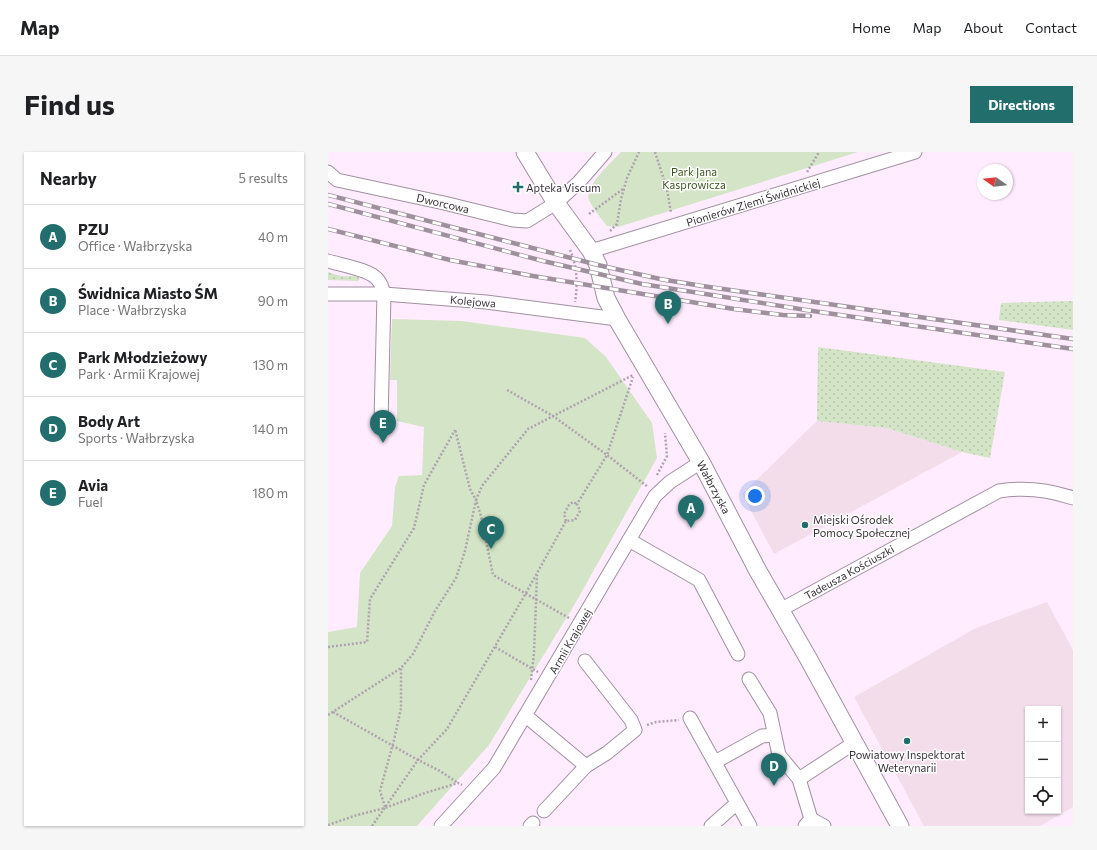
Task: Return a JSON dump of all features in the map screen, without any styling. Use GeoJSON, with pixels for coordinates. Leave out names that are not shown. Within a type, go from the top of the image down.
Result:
{"type":"FeatureCollection","features":[{"type":"Feature","properties":{"kind":"main road","name":"Wałbrzyska"},"geometry":{"type":"LineString","coordinates":[[525,152],[556,203],[591,251],[598,265],[606,298],[701,462],[780,610],[900,826]]}},
{"type":"Feature","properties":{"kind":"street","name":"Dworcowa"},"geometry":{"type":"LineString","coordinates":[[328,172],[337,180],[513,220],[527,221],[556,203],[579,182],[605,152]]}},
{"type":"Feature","properties":{"kind":"street","name":"Pionierów Ziemi Świdnickiej"},"geometry":{"type":"LineString","coordinates":[[591,251],[915,152]]}},
{"type":"Feature","properties":{"kind":"street"},"geometry":{"type":"LineString","coordinates":[[328,261],[366,272],[375,277],[379,280],[384,294],[381,421]]}},
{"type":"Feature","properties":{"kind":"street","name":"Kolejowa"},"geometry":{"type":"LineString","coordinates":[[328,294],[384,294],[486,302],[618,320]]}},
{"type":"Feature","properties":{"kind":"street","name":"Armii Krajowej"},"geometry":{"type":"LineString","coordinates":[[441,826],[494,768],[655,496],[670,482],[701,462]]}},
{"type":"Feature","properties":{"kind":"street","name":"Tadeusza Kościuszki"},"geometry":{"type":"LineString","coordinates":[[780,610],[999,491],[1015,489],[1056,492],[1073,498]]}},
{"type":"Feature","properties":{"kind":"street"},"geometry":{"type":"LineString","coordinates":[[629,540],[699,580],[738,654]]}},
{"type":"Feature","properties":{"kind":"street"},"geometry":{"type":"LineString","coordinates":[[544,811],[586,766],[607,753],[635,730],[631,720],[585,661]]}},
{"type":"Feature","properties":{"kind":"street"},"geometry":{"type":"LineString","coordinates":[[749,679],[770,713],[779,755],[799,779],[808,823],[824,826]]}},
{"type":"Feature","properties":{"kind":"street"},"geometry":{"type":"LineString","coordinates":[[526,716],[586,766]]}},
{"type":"Feature","properties":{"kind":"street"},"geometry":{"type":"LineString","coordinates":[[690,718],[750,826]]}},
{"type":"Feature","properties":{"kind":"street"},"geometry":{"type":"LineString","coordinates":[[715,762],[762,736],[774,735]]}},
{"type":"Feature","properties":{"kind":"street"},"geometry":{"type":"LineString","coordinates":[[799,779],[854,743]]}},
{"type":"Feature","properties":{"kind":"street"},"geometry":{"type":"LineString","coordinates":[[711,826],[737,803]]}},
{"type":"Feature","properties":{"kind":"path"},"geometry":{"type":"LineString","coordinates":[[610,231],[617,224],[626,178],[639,152]]}},
{"type":"Feature","properties":{"kind":"path"},"geometry":{"type":"LineString","coordinates":[[655,152],[667,189],[671,214]]}},
{"type":"Feature","properties":{"kind":"path"},"geometry":{"type":"LineString","coordinates":[[807,172],[819,152]]}},
{"type":"Feature","properties":{"kind":"path"},"geometry":{"type":"LineString","coordinates":[[589,214],[624,188]]}},
{"type":"Feature","properties":{"kind":"path"},"geometry":{"type":"LineString","coordinates":[[569,246],[574,259],[576,284],[575,303]]}},
{"type":"Feature","properties":{"kind":"path"},"geometry":{"type":"LineString","coordinates":[[634,375],[638,381]]}},
{"type":"Feature","properties":{"kind":"path"},"geometry":{"type":"LineString","coordinates":[[328,716],[401,668],[413,654],[435,611],[456,578],[465,551],[476,500],[482,486],[528,429],[634,375]]}},
{"type":"Feature","properties":{"kind":"path"},"geometry":{"type":"LineString","coordinates":[[577,504],[607,454],[634,375]]}},
{"type":"Feature","properties":{"kind":"path"},"geometry":{"type":"LineString","coordinates":[[507,390],[554,416],[607,454],[648,489],[653,482]]}},
{"type":"Feature","properties":{"kind":"path"},"geometry":{"type":"LineString","coordinates":[[656,476],[667,456],[666,434],[664,428]]}},
{"type":"Feature","properties":{"kind":"path"},"geometry":{"type":"LineString","coordinates":[[328,647],[367,642],[370,599],[414,528],[424,485],[455,429],[470,490],[476,500],[481,516],[493,575],[572,620]]}},
{"type":"Feature","properties":{"kind":"path"},"geometry":{"type":"LineString","coordinates":[[372,826],[418,760],[447,729],[495,648],[566,521],[564,514],[569,505],[573,502],[577,504]]}},
{"type":"Feature","properties":{"kind":"path"},"geometry":{"type":"LineString","coordinates":[[566,521],[575,520],[580,511],[577,504]]}},
{"type":"Feature","properties":{"kind":"path"},"geometry":{"type":"LineString","coordinates":[[530,684],[537,573]]}},
{"type":"Feature","properties":{"kind":"path"},"geometry":{"type":"LineString","coordinates":[[495,648],[540,673],[537,678]]}},
{"type":"Feature","properties":{"kind":"path"},"geometry":{"type":"LineString","coordinates":[[385,808],[380,791],[401,708],[401,668]]}},
{"type":"Feature","properties":{"kind":"path"},"geometry":{"type":"LineString","coordinates":[[333,712],[466,787]]}},
{"type":"Feature","properties":{"kind":"path"},"geometry":{"type":"LineString","coordinates":[[635,730],[656,722],[690,718]]}},
{"type":"Feature","properties":{"kind":"path"},"geometry":{"type":"LineString","coordinates":[[328,825],[357,815],[385,808],[425,793],[458,783]]}},
{"type":"Feature","properties":{"kind":"shaded area"},"geometry":{"type":"Polygon","coordinates":[[[817,421],[887,428],[962,452],[774,554],[742,494],[817,421]]]}},
{"type":"Feature","properties":{"kind":"shaded area"},"geometry":{"type":"Polygon","coordinates":[[[1047,602],[1073,650],[1073,807],[1061,814],[1061,706],[1025,706],[1025,814],[1061,814],[1040,826],[924,826],[854,697],[976,628],[1047,602]]]}},
{"type":"Feature","properties":{"kind":"green space","name":"Park Jana Kasprowicza"},"geometry":{"type":"Polygon","coordinates":[[[621,152],[858,152],[618,227],[607,226],[593,207],[588,195],[594,181],[621,152]]]}},
{"type":"Feature","properties":{"kind":"green space"},"geometry":{"type":"Polygon","coordinates":[[[328,272],[341,276],[357,276],[360,279],[358,281],[328,280],[328,272]]]}},
{"type":"Feature","properties":{"kind":"green space"},"geometry":{"type":"Polygon","coordinates":[[[1073,301],[1073,330],[999,320],[1001,303],[1073,301]]]}},
{"type":"Feature","properties":{"kind":"green space"},"geometry":{"type":"Polygon","coordinates":[[[392,319],[462,321],[585,338],[606,357],[652,423],[657,458],[576,602],[489,745],[417,826],[328,826],[328,632],[357,627],[360,573],[392,526],[395,487],[399,476],[422,475],[424,427],[397,421],[397,380],[390,380],[392,319]]]}},
{"type":"Feature","properties":{"kind":"green space"},"geometry":{"type":"Polygon","coordinates":[[[818,347],[1005,372],[990,458],[962,452],[887,428],[817,421],[818,347]]]}},
{"type":"Feature","properties":{"kind":"railway"},"geometry":{"type":"LineString","coordinates":[[328,195],[598,265],[660,279],[1073,339]]}},
{"type":"Feature","properties":{"kind":"railway"},"geometry":{"type":"LineString","coordinates":[[328,204],[543,261],[642,284],[806,310],[1073,349]]}},
{"type":"Feature","properties":{"kind":"railway"},"geometry":{"type":"LineString","coordinates":[[328,229],[450,260],[533,276],[734,309],[783,315],[810,316]]}},
{"type":"Feature","properties":{"kind":"place","name":"Apteka Viscum"},"geometry":{"type":"Point","coordinates":[518,187]}},
{"type":"Feature","properties":{"kind":"place","name":"Świdnica Miasto ŚM"},"geometry":{"type":"Point","coordinates":[668,324]}},
{"type":"Feature","properties":{"kind":"place","name":"Avia"},"geometry":{"type":"Point","coordinates":[383,443]}},
{"type":"Feature","properties":{"kind":"place","name":"Miejski Ośrodek Pomocy Społecznej"},"geometry":{"type":"Point","coordinates":[805,525]}},
{"type":"Feature","properties":{"kind":"place","name":"PZU"},"geometry":{"type":"Point","coordinates":[691,528]}},
{"type":"Feature","properties":{"kind":"place","name":"Park Młodzieżowy"},"geometry":{"type":"Point","coordinates":[491,549]}},
{"type":"Feature","properties":{"kind":"place","name":"Powiatowy Inspektorat Weterynarii"},"geometry":{"type":"Point","coordinates":[907,741]}},
{"type":"Feature","properties":{"kind":"place","name":"Body Art"},"geometry":{"type":"Point","coordinates":[774,786]}}]}
